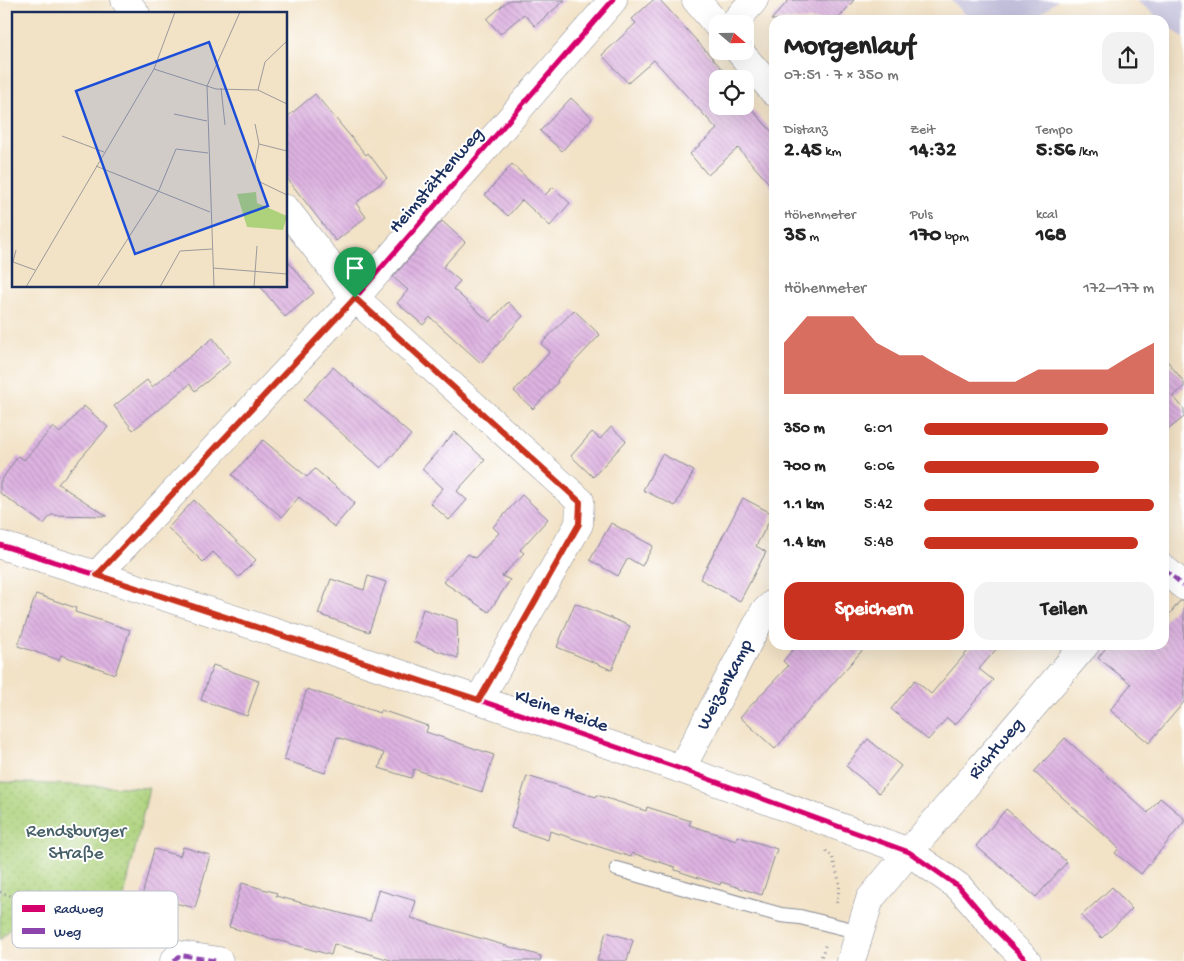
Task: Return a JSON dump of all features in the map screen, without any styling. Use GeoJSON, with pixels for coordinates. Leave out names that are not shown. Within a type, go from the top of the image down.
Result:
{"type":"FeatureCollection","features":[{"type":"Feature","properties":{"kind":"street"},"geometry":{"type":"LineString","coordinates":[[125,0],[134,12]]}},
{"type":"Feature","properties":{"kind":"street","name":"Heimstättenweg"},"geometry":{"type":"LineString","coordinates":[[97,575],[355,298],[613,0]]}},
{"type":"Feature","properties":{"kind":"street"},"geometry":{"type":"LineString","coordinates":[[696,0],[709,15]]}},
{"type":"Feature","properties":{"kind":"street"},"geometry":{"type":"LineString","coordinates":[[741,15],[754,0]]}},
{"type":"Feature","properties":{"kind":"street"},"geometry":{"type":"LineString","coordinates":[[747,60],[769,86]]}},
{"type":"Feature","properties":{"kind":"street"},"geometry":{"type":"LineString","coordinates":[[288,212],[355,298],[580,502],[579,524],[479,700]]}},
{"type":"Feature","properties":{"kind":"street","name":"Kleine Heide"},"geometry":{"type":"LineString","coordinates":[[0,545],[479,700],[681,769],[909,852],[959,887],[995,929],[1027,961]]}},
{"type":"Feature","properties":{"kind":"street"},"geometry":{"type":"LineString","coordinates":[[1169,573],[1184,586]]}},
{"type":"Feature","properties":{"kind":"street","name":"Weizenkamp"},"geometry":{"type":"LineString","coordinates":[[681,769],[764,612],[769,608]]}},
{"type":"Feature","properties":{"kind":"street","name":"Richtweg"},"geometry":{"type":"LineString","coordinates":[[851,961],[870,899],[1081,650]]}},
{"type":"Feature","properties":{"kind":"street"},"geometry":{"type":"LineString","coordinates":[[177,958],[219,961]]}},
{"type":"Feature","properties":{"kind":"lane"},"geometry":{"type":"LineString","coordinates":[[617,869],[781,916],[800,917],[860,932]]}},
{"type":"Feature","properties":{"kind":"path"},"geometry":{"type":"LineString","coordinates":[[818,819],[814,839],[832,856],[840,884],[832,925],[820,961]]}},
{"type":"Feature","properties":{"kind":"path"},"geometry":{"type":"LineString","coordinates":[[0,892],[12,896]]}},
{"type":"Feature","properties":{"kind":"path"},"geometry":{"type":"LineString","coordinates":[[150,948],[177,958]]}},
{"type":"Feature","properties":{"kind":"shaded area"},"geometry":{"type":"Polygon","coordinates":[[[951,0],[1057,0],[1040,15],[966,15],[951,0]]]}},
{"type":"Feature","properties":{"kind":"shaded area"},"geometry":{"type":"Polygon","coordinates":[[[1136,0],[1184,0],[1184,39],[1169,26],[1169,15],[1155,15],[1136,0]]]}},
{"type":"Feature","properties":{"kind":"green space","name":"Rendsburger Straße"},"geometry":{"type":"Polygon","coordinates":[[[0,782],[149,788],[125,891],[12,891],[12,927],[0,940],[0,782]]]}},
{"type":"Feature","properties":{"kind":"building"},"geometry":{"type":"Polygon","coordinates":[[[509,0],[565,0],[535,26],[524,14],[500,34],[487,19],[509,0]]]}},
{"type":"Feature","properties":{"kind":"building"},"geometry":{"type":"Polygon","coordinates":[[[653,0],[660,0],[709,54],[709,60],[714,60],[723,70],[709,70],[709,115],[754,115],[754,112],[769,128],[769,183],[738,148],[708,175],[690,154],[717,129],[654,60],[628,83],[602,55],[636,23],[632,19],[653,0]]]}},
{"type":"Feature","properties":{"kind":"building"},"geometry":{"type":"Polygon","coordinates":[[[789,0],[854,0],[841,15],[776,15],[789,0]]]}},
{"type":"Feature","properties":{"kind":"building"},"geometry":{"type":"Polygon","coordinates":[[[315,94],[366,155],[368,153],[387,178],[356,203],[366,217],[336,241],[288,180],[288,116],[315,94]]]}},
{"type":"Feature","properties":{"kind":"building"},"geometry":{"type":"Polygon","coordinates":[[[571,98],[592,118],[562,151],[540,131],[571,98]]]}},
{"type":"Feature","properties":{"kind":"building"},"geometry":{"type":"Polygon","coordinates":[[[512,164],[545,195],[553,187],[570,203],[550,226],[522,200],[508,216],[485,195],[512,164]]]}},
{"type":"Feature","properties":{"kind":"building"},"geometry":{"type":"Polygon","coordinates":[[[442,221],[465,242],[443,267],[460,281],[453,289],[490,322],[508,302],[523,316],[481,363],[430,317],[423,325],[397,303],[408,290],[393,277],[442,221]]]}},
{"type":"Feature","properties":{"kind":"building"},"geometry":{"type":"Polygon","coordinates":[[[288,261],[314,293],[285,317],[262,288],[288,288],[288,261]]]}},
{"type":"Feature","properties":{"kind":"building"},"geometry":{"type":"Polygon","coordinates":[[[574,310],[600,335],[557,380],[558,382],[533,409],[514,391],[550,352],[541,344],[574,310]]]}},
{"type":"Feature","properties":{"kind":"building"},"geometry":{"type":"Polygon","coordinates":[[[213,338],[231,362],[195,391],[190,384],[133,430],[114,406],[147,380],[152,387],[213,338]]]}},
{"type":"Feature","properties":{"kind":"building"},"geometry":{"type":"Polygon","coordinates":[[[1169,363],[1184,382],[1184,387],[1173,396],[1184,409],[1184,417],[1169,429],[1169,363]]]}},
{"type":"Feature","properties":{"kind":"building"},"geometry":{"type":"Polygon","coordinates":[[[333,367],[411,435],[381,468],[304,400],[333,367]]]}},
{"type":"Feature","properties":{"kind":"building"},"geometry":{"type":"Polygon","coordinates":[[[84,406],[108,427],[58,484],[107,516],[51,515],[44,524],[0,493],[0,482],[18,456],[24,460],[53,427],[60,433],[84,406]]]}},
{"type":"Feature","properties":{"kind":"building"},"geometry":{"type":"Polygon","coordinates":[[[611,427],[626,441],[593,477],[571,456],[592,432],[600,439],[611,427]]]}},
{"type":"Feature","properties":{"kind":"building"},"geometry":{"type":"Polygon","coordinates":[[[455,432],[485,460],[457,491],[467,500],[449,520],[430,503],[443,488],[422,469],[455,432]]]}},
{"type":"Feature","properties":{"kind":"building"},"geometry":{"type":"Polygon","coordinates":[[[263,440],[307,477],[315,469],[355,503],[334,527],[299,497],[282,517],[232,475],[263,440]]]}},
{"type":"Feature","properties":{"kind":"building"},"geometry":{"type":"Polygon","coordinates":[[[662,454],[694,471],[675,506],[643,490],[662,454]]]}},
{"type":"Feature","properties":{"kind":"building"},"geometry":{"type":"Polygon","coordinates":[[[522,495],[548,519],[520,550],[524,553],[502,576],[510,580],[489,612],[443,582],[468,554],[475,558],[499,533],[493,527],[522,495]]]}},
{"type":"Feature","properties":{"kind":"building"},"geometry":{"type":"Polygon","coordinates":[[[743,498],[769,512],[769,522],[756,546],[766,552],[740,601],[700,579],[743,498]]]}},
{"type":"Feature","properties":{"kind":"building"},"geometry":{"type":"Polygon","coordinates":[[[194,500],[256,560],[239,577],[213,552],[203,562],[168,528],[194,500]]]}},
{"type":"Feature","properties":{"kind":"building"},"geometry":{"type":"Polygon","coordinates":[[[611,523],[653,546],[642,566],[628,558],[618,576],[590,560],[611,523]]]}},
{"type":"Feature","properties":{"kind":"building"},"geometry":{"type":"Polygon","coordinates":[[[368,576],[386,582],[369,632],[318,614],[331,579],[364,590],[368,576]]]}},
{"type":"Feature","properties":{"kind":"building"},"geometry":{"type":"Polygon","coordinates":[[[36,594],[76,608],[75,612],[130,630],[115,674],[61,655],[59,660],[18,646],[36,594]]]}},
{"type":"Feature","properties":{"kind":"building"},"geometry":{"type":"Polygon","coordinates":[[[1180,601],[1184,601],[1184,702],[1149,743],[1110,710],[1131,684],[1098,658],[1104,650],[1169,650],[1169,615],[1180,601]]]}},
{"type":"Feature","properties":{"kind":"building"},"geometry":{"type":"Polygon","coordinates":[[[575,603],[630,626],[612,670],[557,647],[575,603]]]}},
{"type":"Feature","properties":{"kind":"building"},"geometry":{"type":"Polygon","coordinates":[[[423,609],[457,620],[458,658],[413,642],[423,609]]]}},
{"type":"Feature","properties":{"kind":"building"},"geometry":{"type":"Polygon","coordinates":[[[793,650],[863,650],[775,749],[740,717],[788,666],[783,661],[793,650]]]}},
{"type":"Feature","properties":{"kind":"building"},"geometry":{"type":"Polygon","coordinates":[[[969,650],[996,650],[979,669],[993,680],[955,725],[947,718],[928,740],[891,709],[915,680],[931,694],[969,650]]]}},
{"type":"Feature","properties":{"kind":"building"},"geometry":{"type":"Polygon","coordinates":[[[213,665],[259,681],[247,716],[201,700],[213,665]]]}},
{"type":"Feature","properties":{"kind":"building"},"geometry":{"type":"Polygon","coordinates":[[[307,689],[380,713],[381,710],[428,726],[426,732],[494,755],[482,792],[414,769],[411,778],[379,768],[384,753],[337,737],[325,773],[284,760],[307,689]]]}},
{"type":"Feature","properties":{"kind":"building"},"geometry":{"type":"Polygon","coordinates":[[[1065,738],[1148,813],[1160,798],[1184,818],[1184,822],[1141,874],[1115,853],[1119,848],[1034,772],[1065,738]]]}},
{"type":"Feature","properties":{"kind":"building"},"geometry":{"type":"Polygon","coordinates":[[[868,739],[901,766],[879,793],[846,766],[868,739]]]}},
{"type":"Feature","properties":{"kind":"building"},"geometry":{"type":"Polygon","coordinates":[[[527,776],[596,797],[597,795],[646,811],[647,807],[691,821],[689,825],[736,840],[737,836],[777,849],[762,895],[721,882],[720,885],[675,870],[675,867],[632,853],[631,857],[550,831],[548,840],[511,828],[527,776]]]}},
{"type":"Feature","properties":{"kind":"building"},"geometry":{"type":"Polygon","coordinates":[[[1006,809],[1067,862],[1036,897],[976,846],[1006,809]]]}},
{"type":"Feature","properties":{"kind":"building"},"geometry":{"type":"Polygon","coordinates":[[[183,847],[210,855],[195,908],[178,904],[178,891],[143,891],[154,849],[180,856],[183,847]]]}},
{"type":"Feature","properties":{"kind":"building"},"geometry":{"type":"Polygon","coordinates":[[[242,883],[277,893],[276,896],[370,921],[378,890],[416,901],[411,918],[541,956],[540,961],[394,961],[334,944],[331,955],[229,927],[242,883]]]}},
{"type":"Feature","properties":{"kind":"building"},"geometry":{"type":"Polygon","coordinates":[[[1112,887],[1132,909],[1102,938],[1081,916],[1112,887]]]}},
{"type":"Feature","properties":{"kind":"building"},"geometry":{"type":"Polygon","coordinates":[[[606,932],[633,940],[627,961],[597,961],[606,932]]]}},
{"type":"Feature","properties":{"kind":"marked path"},"geometry":{"type":"LineString","coordinates":[[1169,573],[1184,586]]}},
{"type":"Feature","properties":{"kind":"marked path"},"geometry":{"type":"LineString","coordinates":[[174,961],[180,955],[219,961]]}},
{"type":"Feature","properties":{"kind":"cycle path"},"geometry":{"type":"LineString","coordinates":[[97,575],[355,298],[613,0]]}},
{"type":"Feature","properties":{"kind":"cycle path"},"geometry":{"type":"LineString","coordinates":[[0,545],[479,700],[681,769],[909,852],[959,887],[995,929],[1027,961]]}},
{"type":"Feature","properties":{"kind":"route"},"geometry":{"type":"LineString","coordinates":[[355,298],[580,502],[579,524],[479,700],[97,575],[355,298]]}}]}
